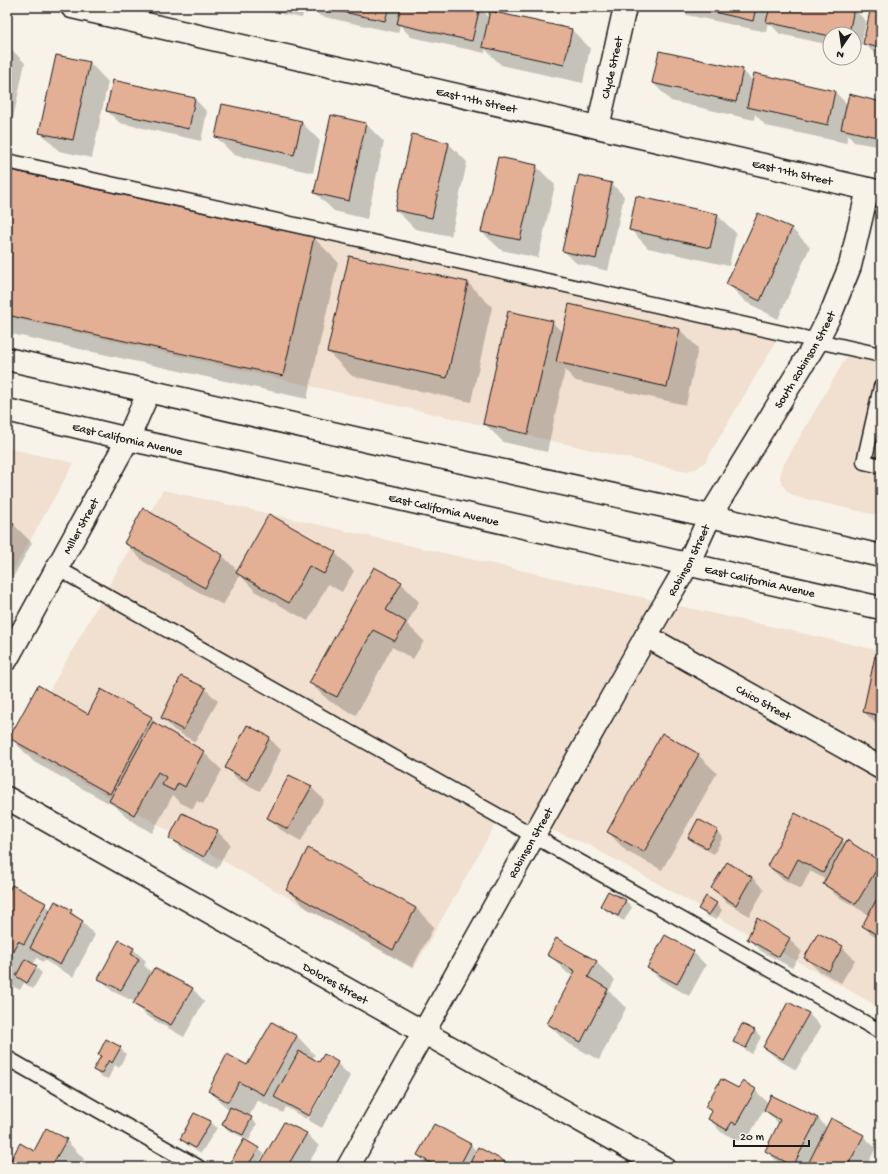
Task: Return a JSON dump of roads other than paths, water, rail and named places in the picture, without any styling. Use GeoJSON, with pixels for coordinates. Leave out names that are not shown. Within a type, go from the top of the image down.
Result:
{"type":"FeatureCollection","features":[{"type":"Feature","properties":{"kind":"street","name":"East 11th Street"},"geometry":{"type":"LineString","coordinates":[[72,7],[875,190]]}},
{"type":"Feature","properties":{"kind":"street","name":"Clyde Street"},"geometry":{"type":"LineString","coordinates":[[598,127],[625,7]]}},
{"type":"Feature","properties":{"kind":"street","name":"South Robinson Street"},"geometry":{"type":"LineString","coordinates":[[710,516],[817,341],[832,311],[850,266],[875,190]]}},
{"type":"Feature","properties":{"kind":"street"},"geometry":{"type":"LineString","coordinates":[[7,359],[398,448],[710,516],[881,556]]}},
{"type":"Feature","properties":{"kind":"street","name":"Miller Street"},"geometry":{"type":"LineString","coordinates":[[7,659],[128,439],[149,391]]}},
{"type":"Feature","properties":{"kind":"street","name":"East California Avenue"},"geometry":{"type":"LineString","coordinates":[[7,410],[128,439],[881,608]]}},
{"type":"Feature","properties":{"kind":"street","name":"Robinson Street"},"geometry":{"type":"LineString","coordinates":[[348,1167],[646,636],[688,564],[710,516]]}},
{"type":"Feature","properties":{"kind":"street","name":"Chico Street"},"geometry":{"type":"LineString","coordinates":[[646,636],[881,768]]}},
{"type":"Feature","properties":{"kind":"street","name":"Dolores Street"},"geometry":{"type":"LineString","coordinates":[[7,798],[663,1167]]}},
{"type":"Feature","properties":{"kind":"lane"},"geometry":{"type":"LineString","coordinates":[[7,161],[881,355]]}},
{"type":"Feature","properties":{"kind":"lane"},"geometry":{"type":"LineString","coordinates":[[881,387],[864,462],[881,466]]}},
{"type":"Feature","properties":{"kind":"lane"},"geometry":{"type":"LineString","coordinates":[[57,568],[881,1032]]}},
{"type":"Feature","properties":{"kind":"lane"},"geometry":{"type":"LineString","coordinates":[[7,1058],[198,1167]]}}]}
